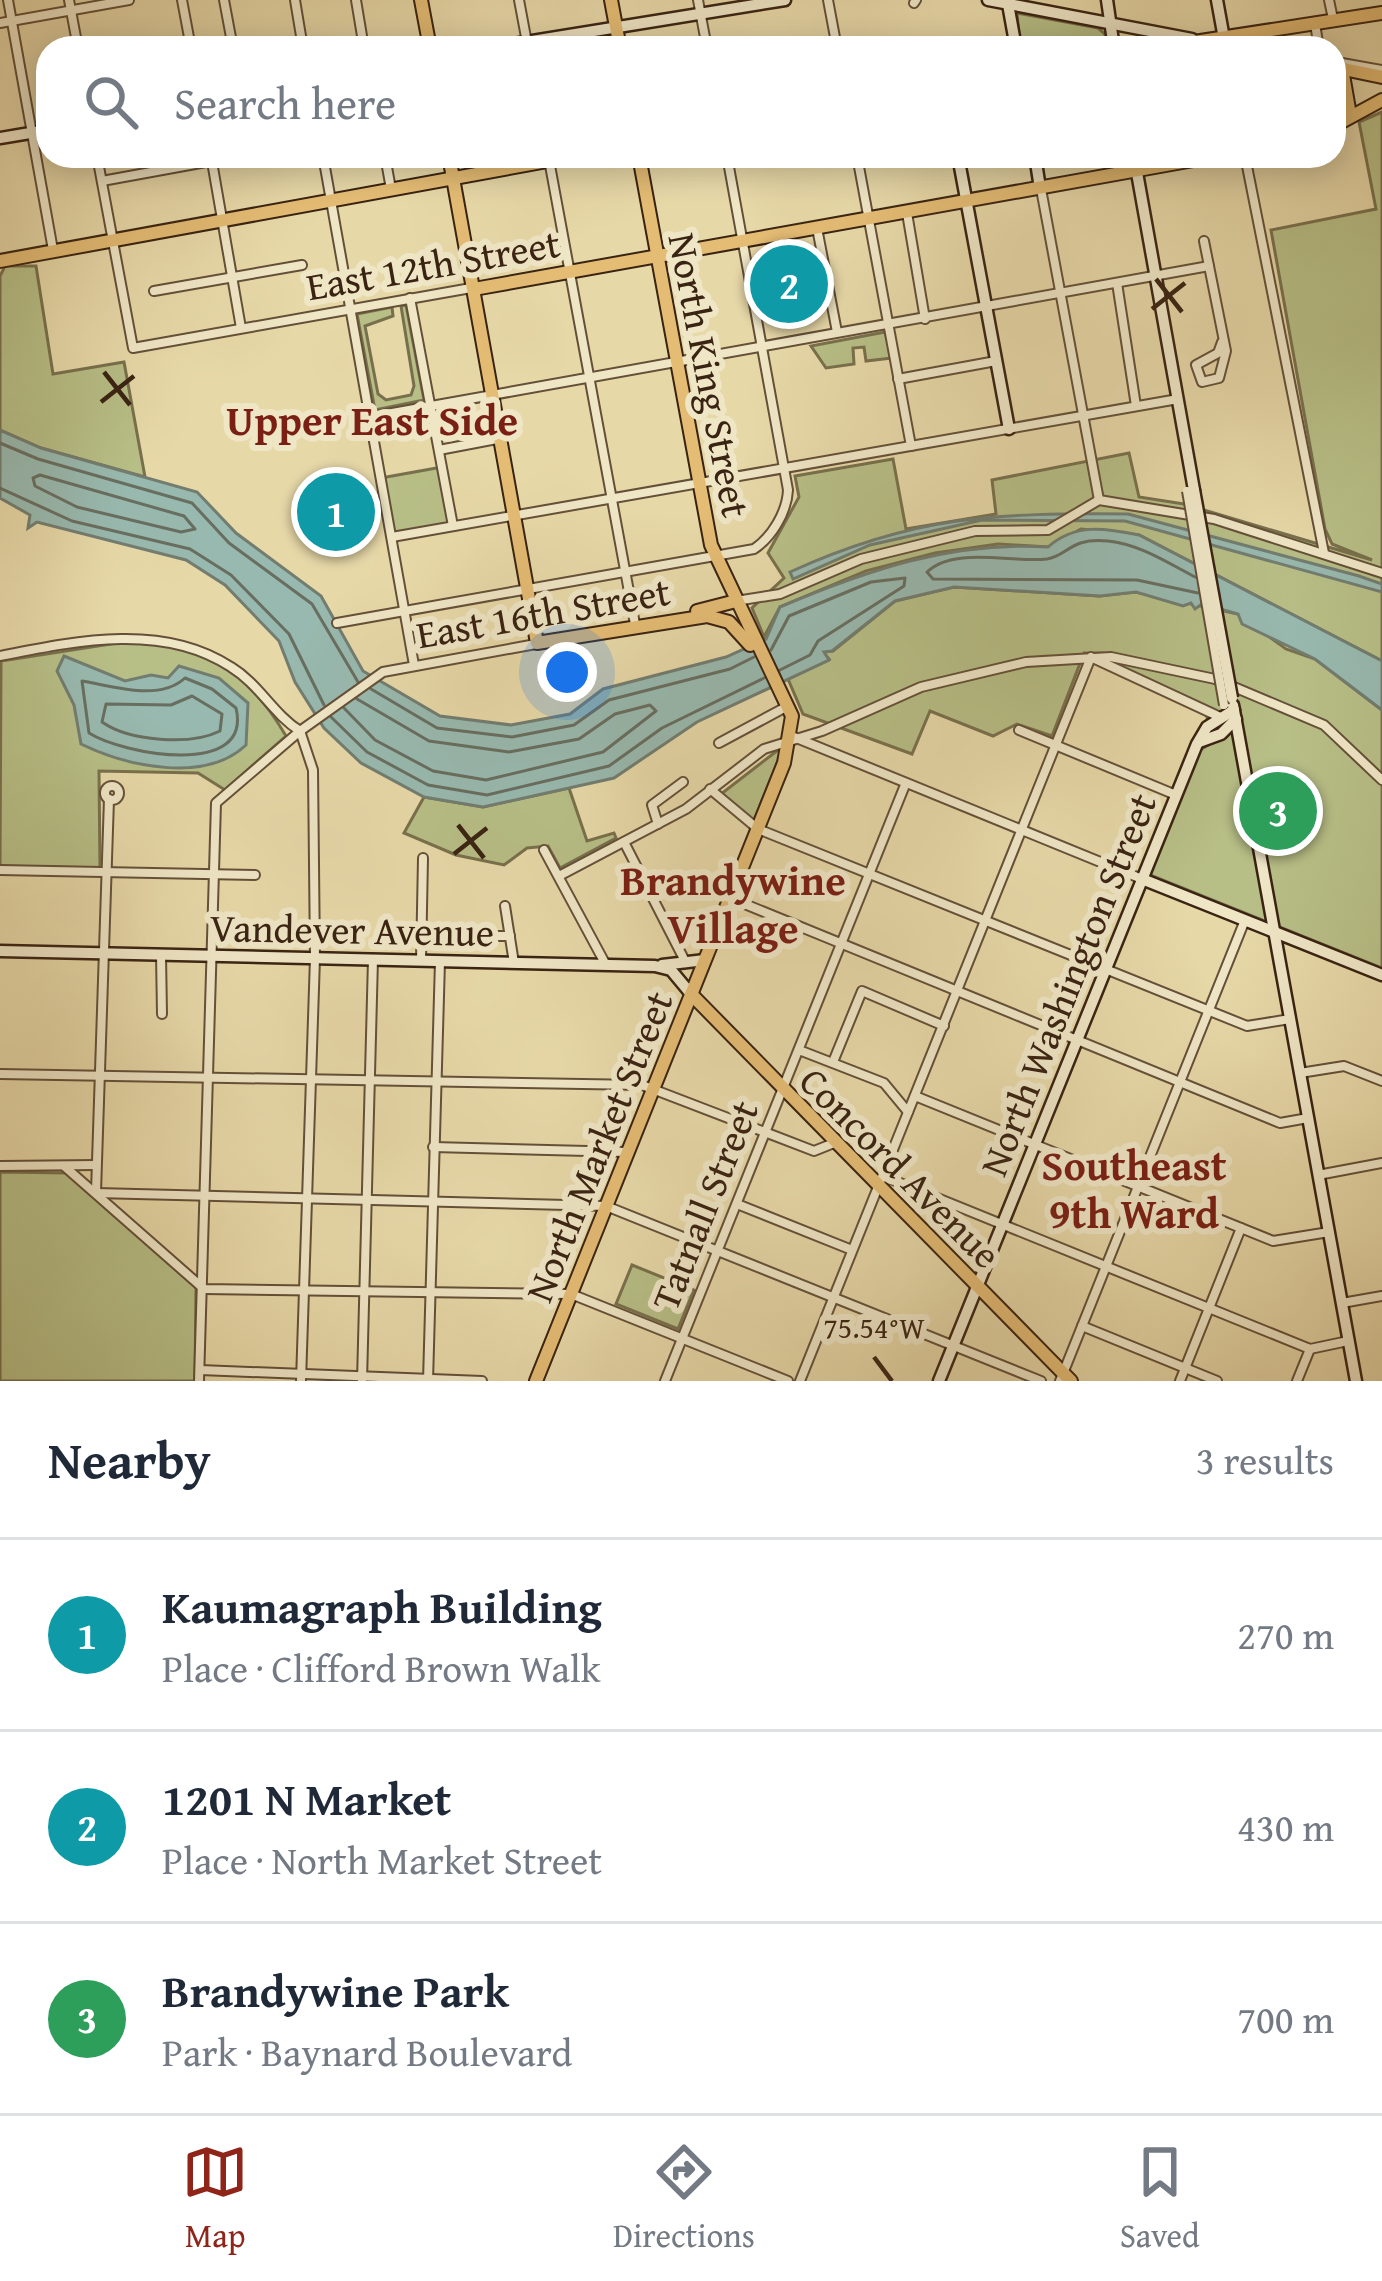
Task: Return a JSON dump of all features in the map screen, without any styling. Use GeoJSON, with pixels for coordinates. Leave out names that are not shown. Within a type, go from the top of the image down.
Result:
{"type":"FeatureCollection","features":[{"type":"Feature","properties":{"kind":"main road"},"geometry":{"type":"LineString","coordinates":[[421,0],[428,36]]}},
{"type":"Feature","properties":{"kind":"main road"},"geometry":{"type":"LineString","coordinates":[[611,0],[618,36]]}},
{"type":"Feature","properties":{"kind":"main road"},"geometry":{"type":"LineString","coordinates":[[1263,36],[1315,22],[1382,13]]}},
{"type":"Feature","properties":{"kind":"main road"},"geometry":{"type":"LineString","coordinates":[[1346,67],[1382,73]]}},
{"type":"Feature","properties":{"kind":"main road"},"geometry":{"type":"LineString","coordinates":[[1346,118],[1382,100]]}},
{"type":"Feature","properties":{"kind":"main road"},"geometry":{"type":"LineString","coordinates":[[1346,101],[1350,116]]}},
{"type":"Feature","properties":{"kind":"main road"},"geometry":{"type":"LineString","coordinates":[[452,168],[537,644]]}},
{"type":"Feature","properties":{"kind":"main road"},"geometry":{"type":"LineString","coordinates":[[0,261],[504,168]]}},
{"type":"Feature","properties":{"kind":"main road","name":"North King Street"},"geometry":{"type":"LineString","coordinates":[[641,168],[714,554],[736,601]]}},
{"type":"Feature","properties":{"kind":"main road","name":"East 12th Street"},"geometry":{"type":"LineString","coordinates":[[474,289],[1040,188],[1116,168]]}},
{"type":"Feature","properties":{"kind":"main road"},"geometry":{"type":"LineString","coordinates":[[674,618],[736,601]]}},
{"type":"Feature","properties":{"kind":"main road","name":"North Market Street"},"geometry":{"type":"LineString","coordinates":[[536,1381],[793,737],[783,697],[749,636],[736,601]]}},
{"type":"Feature","properties":{"kind":"main road","name":"East 16th Street"},"geometry":{"type":"LineString","coordinates":[[537,644],[674,618],[718,617],[749,636]]}},
{"type":"Feature","properties":{"kind":"main road","name":"Concord Avenue"},"geometry":{"type":"LineString","coordinates":[[691,994],[834,1143],[880,1182],[1064,1378]]}},
{"type":"Feature","properties":{"kind":"street"},"geometry":{"type":"LineString","coordinates":[[8,0],[36,155]]}},
{"type":"Feature","properties":{"kind":"street"},"geometry":{"type":"LineString","coordinates":[[0,23],[70,5],[129,0]]}},
{"type":"Feature","properties":{"kind":"street"},"geometry":{"type":"LineString","coordinates":[[182,0],[189,36]]}},
{"type":"Feature","properties":{"kind":"street"},"geometry":{"type":"LineString","coordinates":[[224,0],[231,36]]}},
{"type":"Feature","properties":{"kind":"street"},"geometry":{"type":"LineString","coordinates":[[295,0],[301,36]]}},
{"type":"Feature","properties":{"kind":"street"},"geometry":{"type":"LineString","coordinates":[[356,0],[362,36]]}},
{"type":"Feature","properties":{"kind":"street"},"geometry":{"type":"LineString","coordinates":[[519,0],[523,36]]}},
{"type":"Feature","properties":{"kind":"street"},"geometry":{"type":"LineString","coordinates":[[698,0],[704,36]]}},
{"type":"Feature","properties":{"kind":"street"},"geometry":{"type":"LineString","coordinates":[[584,36],[784,0]]}},
{"type":"Feature","properties":{"kind":"street"},"geometry":{"type":"LineString","coordinates":[[828,0],[835,36]]}},
{"type":"Feature","properties":{"kind":"street"},"geometry":{"type":"LineString","coordinates":[[988,0],[1175,36]]}},
{"type":"Feature","properties":{"kind":"street"},"geometry":{"type":"LineString","coordinates":[[1107,0],[1113,36]]}},
{"type":"Feature","properties":{"kind":"street"},"geometry":{"type":"LineString","coordinates":[[1217,0],[1227,36]]}},
{"type":"Feature","properties":{"kind":"street"},"geometry":{"type":"LineString","coordinates":[[1329,0],[1333,19]]}},
{"type":"Feature","properties":{"kind":"street"},"geometry":{"type":"LineString","coordinates":[[1008,2],[1014,36]]}},
{"type":"Feature","properties":{"kind":"street"},"geometry":{"type":"LineString","coordinates":[[70,5],[76,36]]}},
{"type":"Feature","properties":{"kind":"street"},"geometry":{"type":"LineString","coordinates":[[1315,22],[1317,36]]}},
{"type":"Feature","properties":{"kind":"street"},"geometry":{"type":"LineString","coordinates":[[0,138],[36,132]]}},
{"type":"Feature","properties":{"kind":"street"},"geometry":{"type":"LineString","coordinates":[[38,168],[53,250]]}},
{"type":"Feature","properties":{"kind":"street"},"geometry":{"type":"LineString","coordinates":[[99,168],[113,240]]}},
{"type":"Feature","properties":{"kind":"street"},"geometry":{"type":"LineString","coordinates":[[102,181],[164,168]]}},
{"type":"Feature","properties":{"kind":"street"},"geometry":{"type":"LineString","coordinates":[[213,168],[241,328]]}},
{"type":"Feature","properties":{"kind":"street"},"geometry":{"type":"LineString","coordinates":[[325,168],[414,665]]}},
{"type":"Feature","properties":{"kind":"street"},"geometry":{"type":"LineString","coordinates":[[387,168],[391,191]]}},
{"type":"Feature","properties":{"kind":"street"},"geometry":{"type":"LineString","coordinates":[[551,168],[635,624]]}},
{"type":"Feature","properties":{"kind":"street"},"geometry":{"type":"LineString","coordinates":[[338,623],[525,586],[754,549],[764,542],[787,504],[784,469],[730,168]]}},
{"type":"Feature","properties":{"kind":"street"},"geometry":{"type":"LineString","coordinates":[[859,168],[910,446]]}},
{"type":"Feature","properties":{"kind":"street"},"geometry":{"type":"LineString","coordinates":[[960,168],[1009,429]]}},
{"type":"Feature","properties":{"kind":"street"},"geometry":{"type":"LineString","coordinates":[[1037,168],[1099,500]]}},
{"type":"Feature","properties":{"kind":"street"},"geometry":{"type":"LineString","coordinates":[[1136,168],[1228,710],[1242,751],[1355,1381]]}},
{"type":"Feature","properties":{"kind":"street"},"geometry":{"type":"LineString","coordinates":[[1247,168],[1324,553]]}},
{"type":"Feature","properties":{"kind":"street"},"geometry":{"type":"LineString","coordinates":[[906,212],[926,319]]}},
{"type":"Feature","properties":{"kind":"street"},"geometry":{"type":"LineString","coordinates":[[817,228],[837,333]]}},
{"type":"Feature","properties":{"kind":"street","name":"East 12th Street"},"geometry":{"type":"LineString","coordinates":[[113,240],[133,348],[474,289]]}},
{"type":"Feature","properties":{"kind":"street"},"geometry":{"type":"LineString","coordinates":[[1204,241],[1222,342],[1221,374],[1213,382],[1202,382],[1196,365],[1217,352],[1222,342]]}},
{"type":"Feature","properties":{"kind":"street"},"geometry":{"type":"LineString","coordinates":[[154,291],[302,265]]}},
{"type":"Feature","properties":{"kind":"street"},"geometry":{"type":"LineString","coordinates":[[370,417],[1209,266]]}},
{"type":"Feature","properties":{"kind":"street"},"geometry":{"type":"LineString","coordinates":[[1117,283],[1136,406]]}},
{"type":"Feature","properties":{"kind":"street"},"geometry":{"type":"LineString","coordinates":[[410,298],[453,526]]}},
{"type":"Feature","properties":{"kind":"street"},"geometry":{"type":"LineString","coordinates":[[898,379],[996,361]]}},
{"type":"Feature","properties":{"kind":"street"},"geometry":{"type":"LineString","coordinates":[[392,537],[1178,399]]}},
{"type":"Feature","properties":{"kind":"street"},"geometry":{"type":"LineString","coordinates":[[439,450],[502,438]]}},
{"type":"Feature","properties":{"kind":"street"},"geometry":{"type":"LineString","coordinates":[[736,601],[780,594],[873,555],[975,531],[1041,531],[1099,500],[1214,519],[1382,573]]}},
{"type":"Feature","properties":{"kind":"street"},"geometry":{"type":"LineString","coordinates":[[0,656],[115,640],[193,649],[233,668],[300,731],[313,770],[315,958],[301,1378]]}},
{"type":"Feature","properties":{"kind":"street","name":"East 16th Street"},"geometry":{"type":"LineString","coordinates":[[200,1376],[219,799],[300,731],[383,672],[537,644]]}},
{"type":"Feature","properties":{"kind":"street"},"geometry":{"type":"LineString","coordinates":[[1091,657],[1124,677],[1228,710]]}},
{"type":"Feature","properties":{"kind":"street"},"geometry":{"type":"LineString","coordinates":[[800,1381],[1091,657]]}},
{"type":"Feature","properties":{"kind":"street"},"geometry":{"type":"LineString","coordinates":[[559,876],[658,824],[746,759],[793,737],[822,731],[882,701],[1026,662],[1091,657],[1196,674],[1300,712],[1336,734],[1382,780]]}},
{"type":"Feature","properties":{"kind":"street"},"geometry":{"type":"LineString","coordinates":[[718,743],[783,697]]}},
{"type":"Feature","properties":{"kind":"street","name":"North Washington Street"},"geometry":{"type":"LineString","coordinates":[[939,1381],[1176,795],[1207,727],[1228,710]]}},
{"type":"Feature","properties":{"kind":"street"},"geometry":{"type":"LineString","coordinates":[[1019,730],[1176,795]]}},
{"type":"Feature","properties":{"kind":"street"},"geometry":{"type":"LineString","coordinates":[[793,737],[1382,975]]}},
{"type":"Feature","properties":{"kind":"street"},"geometry":{"type":"LineString","coordinates":[[1201,741],[1223,740],[1242,751]]}},
{"type":"Feature","properties":{"kind":"street"},"geometry":{"type":"LineString","coordinates":[[658,824],[652,806],[683,782]]}},
{"type":"Feature","properties":{"kind":"street","name":"Tatnall Street"},"geometry":{"type":"LineString","coordinates":[[665,1381],[905,784]]}},
{"type":"Feature","properties":{"kind":"street"},"geometry":{"type":"LineString","coordinates":[[710,789],[758,829],[1105,970],[1247,1026],[1290,1018]]}},
{"type":"Feature","properties":{"kind":"street"},"geometry":{"type":"LineString","coordinates":[[95,1193],[95,1076],[109,799]]}},
{"type":"Feature","properties":{"kind":"street"},"geometry":{"type":"LineString","coordinates":[[624,842],[687,964]]}},
{"type":"Feature","properties":{"kind":"street"},"geometry":{"type":"LineString","coordinates":[[544,850],[606,964]]}},
{"type":"Feature","properties":{"kind":"street"},"geometry":{"type":"LineString","coordinates":[[421,960],[423,858]]}},
{"type":"Feature","properties":{"kind":"street"},"geometry":{"type":"LineString","coordinates":[[0,870],[255,875]]}},
{"type":"Feature","properties":{"kind":"street"},"geometry":{"type":"LineString","coordinates":[[730,898],[1280,1123],[1308,1118]]}},
{"type":"Feature","properties":{"kind":"street"},"geometry":{"type":"LineString","coordinates":[[505,906],[514,962]]}},
{"type":"Feature","properties":{"kind":"street"},"geometry":{"type":"LineString","coordinates":[[1064,1378],[1245,920]]}},
{"type":"Feature","properties":{"kind":"street"},"geometry":{"type":"LineString","coordinates":[[422,936],[510,936]]}},
{"type":"Feature","properties":{"kind":"street","name":"Vandever Avenue"},"geometry":{"type":"LineString","coordinates":[[0,950],[656,965],[706,959]]}},
{"type":"Feature","properties":{"kind":"street"},"geometry":{"type":"LineString","coordinates":[[161,955],[161,1014]]}},
{"type":"Feature","properties":{"kind":"street"},"geometry":{"type":"LineString","coordinates":[[362,1379],[373,959]]}},
{"type":"Feature","properties":{"kind":"street"},"geometry":{"type":"LineString","coordinates":[[428,1381],[440,961]]}},
{"type":"Feature","properties":{"kind":"street"},"geometry":{"type":"LineString","coordinates":[[656,965],[671,970],[691,994]]}},
{"type":"Feature","properties":{"kind":"street"},"geometry":{"type":"LineString","coordinates":[[833,1062],[862,991],[944,1025]]}},
{"type":"Feature","properties":{"kind":"street"},"geometry":{"type":"LineString","coordinates":[[799,1050],[884,1083],[908,1112]]}},
{"type":"Feature","properties":{"kind":"street"},"geometry":{"type":"LineString","coordinates":[[1300,1073],[1344,1066],[1382,1081]]}},
{"type":"Feature","properties":{"kind":"street"},"geometry":{"type":"LineString","coordinates":[[0,1074],[654,1086],[814,1150],[834,1143]]}},
{"type":"Feature","properties":{"kind":"street"},"geometry":{"type":"LineString","coordinates":[[915,1096],[1274,1241],[1329,1232]]}},
{"type":"Feature","properties":{"kind":"street"},"geometry":{"type":"LineString","coordinates":[[433,1147],[628,1152]]}},
{"type":"Feature","properties":{"kind":"street"},"geometry":{"type":"LineString","coordinates":[[1318,1175],[1382,1163]]}},
{"type":"Feature","properties":{"kind":"street"},"geometry":{"type":"LineString","coordinates":[[0,1166],[95,1166]]}},
{"type":"Feature","properties":{"kind":"street"},"geometry":{"type":"LineString","coordinates":[[64,1166],[203,1288],[571,1294],[788,1381]]}},
{"type":"Feature","properties":{"kind":"street"},"geometry":{"type":"LineString","coordinates":[[880,1182],[1002,1224],[1310,1349],[1348,1341]]}},
{"type":"Feature","properties":{"kind":"street"},"geometry":{"type":"LineString","coordinates":[[95,1193],[606,1206],[1041,1381]]}},
{"type":"Feature","properties":{"kind":"street"},"geometry":{"type":"LineString","coordinates":[[736,1204],[853,1250]]}},
{"type":"Feature","properties":{"kind":"street"},"geometry":{"type":"LineString","coordinates":[[1180,1381],[1241,1228]]}},
{"type":"Feature","properties":{"kind":"street"},"geometry":{"type":"LineString","coordinates":[[1341,1303],[1382,1296]]}},
{"type":"Feature","properties":{"kind":"street"},"geometry":{"type":"LineString","coordinates":[[1082,1326],[1217,1381]]}},
{"type":"Feature","properties":{"kind":"street"},"geometry":{"type":"LineString","coordinates":[[1297,1381],[1310,1349]]}},
{"type":"Feature","properties":{"kind":"street"},"geometry":{"type":"LineString","coordinates":[[200,1376],[482,1381]]}},
{"type":"Feature","properties":{"kind":"green space"},"geometry":{"type":"Polygon","coordinates":[[[1017,13],[1098,28],[1105,36],[1019,36],[1017,13]]]}},
{"type":"Feature","properties":{"kind":"green space"},"geometry":{"type":"Polygon","coordinates":[[[1382,112],[1382,661],[1139,535],[1081,529],[1048,547],[998,544],[935,553],[866,571],[780,607],[764,637],[752,608],[784,578],[768,553],[799,497],[795,476],[893,459],[906,529],[996,514],[992,480],[1129,453],[1139,497],[1184,504],[1372,560],[1332,544],[1325,529],[1271,230],[1376,209],[1359,122],[1382,112]]]}},
{"type":"Feature","properties":{"kind":"green space"},"geometry":{"type":"Polygon","coordinates":[[[5,266],[36,266],[53,374],[124,362],[145,477],[41,448],[0,430],[0,276],[5,266]]]}},
{"type":"Feature","properties":{"kind":"green space"},"geometry":{"type":"Polygon","coordinates":[[[406,305],[424,400],[375,410],[357,314],[392,307],[393,316],[365,326],[378,394],[386,400],[411,395],[414,386],[401,306],[406,305]]]}},
{"type":"Feature","properties":{"kind":"green space"},"geometry":{"type":"Polygon","coordinates":[[[885,332],[892,358],[866,361],[864,347],[853,348],[854,364],[826,368],[811,346],[885,332]]]}},
{"type":"Feature","properties":{"kind":"green space"},"geometry":{"type":"Polygon","coordinates":[[[442,467],[453,527],[392,537],[381,478],[442,467]]]}},
{"type":"Feature","properties":{"kind":"green space"},"geometry":{"type":"Polygon","coordinates":[[[954,587],[1099,596],[1136,592],[1238,614],[1286,649],[1315,659],[1382,710],[1382,968],[1150,875],[1200,750],[1210,744],[1206,708],[1104,663],[1102,653],[1084,653],[1052,736],[1017,724],[993,736],[930,711],[912,754],[803,714],[788,679],[829,659],[823,652],[833,651],[895,601],[954,587]]]}},
{"type":"Feature","properties":{"kind":"green space"},"geometry":{"type":"Polygon","coordinates":[[[143,639],[227,669],[258,696],[286,736],[225,790],[198,773],[99,771],[100,868],[0,866],[1,661],[143,639]]]}},
{"type":"Feature","properties":{"kind":"green space"},"geometry":{"type":"Polygon","coordinates":[[[778,750],[781,753],[753,823],[721,794],[778,750]]]}},
{"type":"Feature","properties":{"kind":"green space"},"geometry":{"type":"Polygon","coordinates":[[[569,788],[587,841],[614,833],[616,838],[560,868],[548,846],[527,848],[504,865],[456,855],[404,833],[424,797],[483,807],[569,788]]]}},
{"type":"Feature","properties":{"kind":"green space"},"geometry":{"type":"Polygon","coordinates":[[[0,1172],[68,1173],[196,1287],[195,1381],[0,1381],[0,1172]]]}},
{"type":"Feature","properties":{"kind":"green space"},"geometry":{"type":"Polygon","coordinates":[[[632,1265],[694,1290],[678,1329],[616,1304],[632,1265]]]}},
{"type":"Feature","properties":{"kind":"water"},"geometry":{"type":"Polygon","coordinates":[[[0,430],[41,448],[197,492],[236,533],[321,596],[363,671],[440,716],[511,725],[570,714],[603,689],[726,657],[766,639],[780,607],[846,581],[944,554],[1048,547],[1069,534],[1091,529],[1139,535],[1382,661],[1382,710],[1315,659],[1242,624],[1238,614],[1202,604],[1195,609],[1191,603],[1183,606],[1136,592],[1100,596],[954,587],[895,601],[832,651],[824,652],[829,660],[697,722],[614,778],[483,807],[424,797],[361,763],[324,728],[295,682],[279,641],[225,585],[186,560],[37,522],[28,528],[30,515],[0,498],[0,430]]]}},
{"type":"Feature","properties":{"kind":"water"},"geometry":{"type":"Polygon","coordinates":[[[1128,514],[1359,576],[1382,584],[1382,592],[1125,521],[982,520],[870,545],[793,579],[790,572],[877,539],[956,521],[1128,514]]]}},
{"type":"Feature","properties":{"kind":"water"},"geometry":{"type":"Polygon","coordinates":[[[64,656],[125,681],[151,675],[168,678],[179,666],[219,678],[248,703],[246,745],[229,757],[188,768],[142,764],[81,744],[74,705],[57,671],[64,656]]]}},
{"type":"Feature","properties":{"kind":"place","name":"1201 N Market"},"geometry":{"type":"Point","coordinates":[789,284]}},
{"type":"Feature","properties":{"kind":"place","name":"Kaumagraph Building"},"geometry":{"type":"Point","coordinates":[336,512]}},
{"type":"Feature","properties":{"kind":"place","name":"Brandywine Park"},"geometry":{"type":"Point","coordinates":[1278,811]}},
{"type":"Feature","properties":{"kind":"district","name":"Upper East Side"},"geometry":{"type":"Point","coordinates":[372,419]}},
{"type":"Feature","properties":{"kind":"district","name":"Brandywine Village"},"geometry":{"type":"Point","coordinates":[733,903]}},
{"type":"Feature","properties":{"kind":"district","name":"Southeast 9th Ward"},"geometry":{"type":"Point","coordinates":[1134,1188]}}]}
